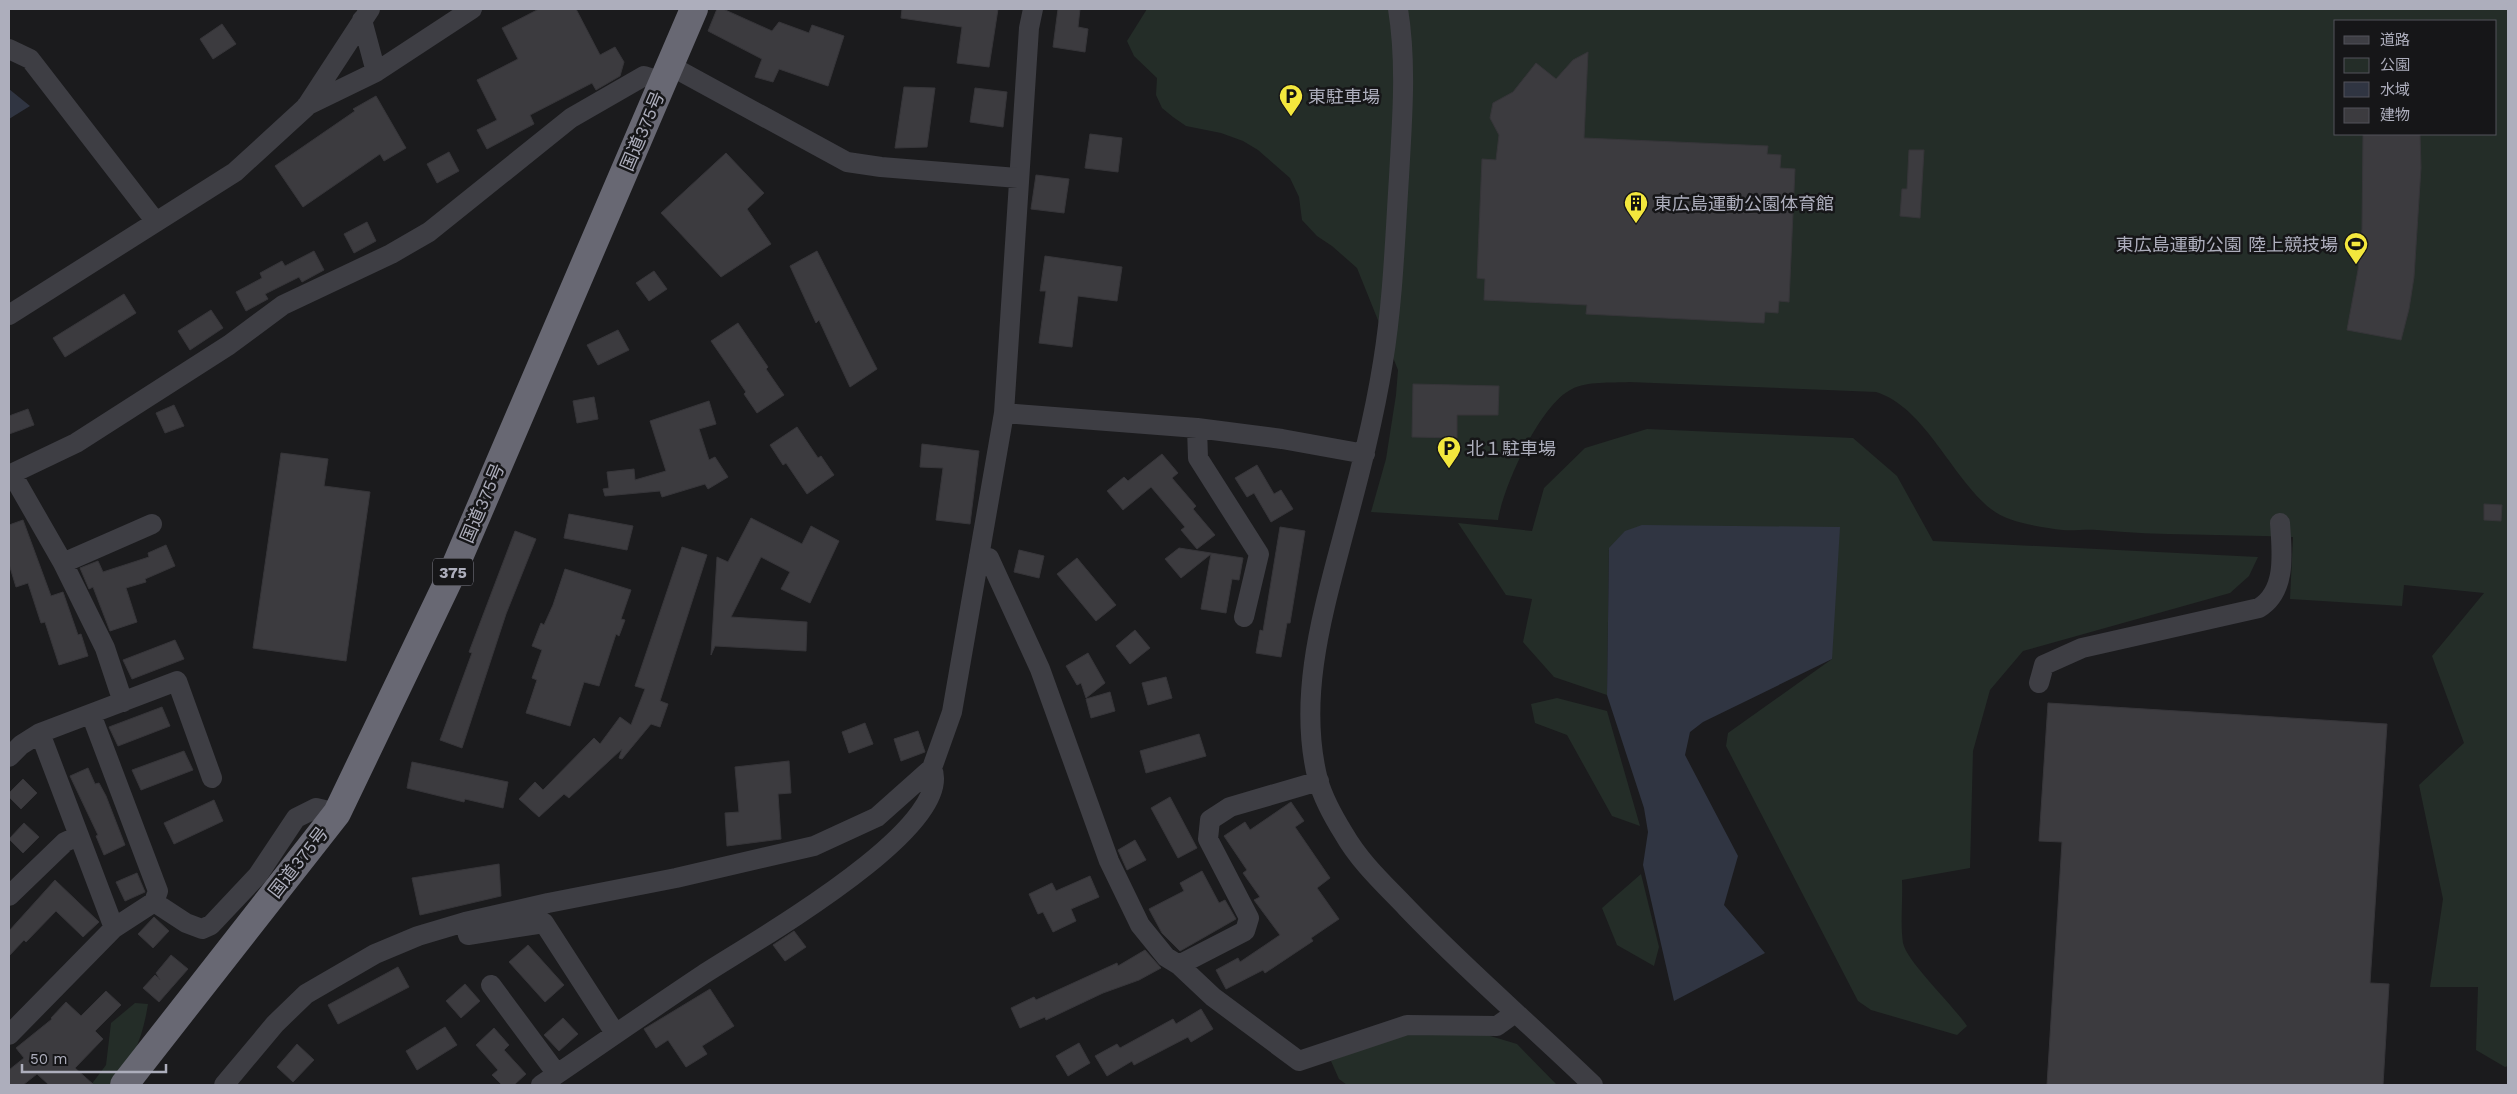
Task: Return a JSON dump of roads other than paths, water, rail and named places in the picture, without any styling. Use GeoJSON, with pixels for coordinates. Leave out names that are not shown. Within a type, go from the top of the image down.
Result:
{"type":"FeatureCollection","features":[{"type":"Feature","properties":{"kind":"highway","name":"国道375号"},"geometry":{"type":"LineString","coordinates":[[124,1085],[337,813],[454,569],[694,9]]}},
{"type":"Feature","properties":{"kind":"street"},"geometry":{"type":"LineString","coordinates":[[306,106],[376,72],[472,9]]}},
{"type":"Feature","properties":{"kind":"street"},"geometry":{"type":"LineString","coordinates":[[224,1085],[275,1024],[306,994],[375,954],[418,936],[465,922],[548,902],[676,878],[814,846],[877,817],[932,768],[952,712],[1004,412],[1018,178],[1029,28],[1033,9]]}},
{"type":"Feature","properties":{"kind":"street"},"geometry":{"type":"LineString","coordinates":[[1398,9],[1403,58],[1396,221],[1383,361],[1365,454],[1322,612],[1314,657],[1310,702],[1312,740],[1319,781],[1345,836],[1367,866],[1455,958],[1593,1085]]}},
{"type":"Feature","properties":{"kind":"street"},"geometry":{"type":"LineString","coordinates":[[366,15],[376,72]]}},
{"type":"Feature","properties":{"kind":"street"},"geometry":{"type":"LineString","coordinates":[[9,315],[234,172],[306,106],[366,15]]}},
{"type":"Feature","properties":{"kind":"street"},"geometry":{"type":"LineString","coordinates":[[9,49],[30,59],[156,222]]}},
{"type":"Feature","properties":{"kind":"street"},"geometry":{"type":"LineString","coordinates":[[123,702],[105,648],[63,563],[10,475],[76,443],[229,345],[282,305],[391,254],[429,232],[571,118],[644,76],[666,74],[847,162],[881,167],[1018,178]]}},
{"type":"Feature","properties":{"kind":"street"},"geometry":{"type":"LineString","coordinates":[[1004,412],[1197,428],[1282,439],[1365,454]]}},
{"type":"Feature","properties":{"kind":"street"},"geometry":{"type":"LineString","coordinates":[[1197,428],[1198,458],[1259,554],[1244,617]]}},
{"type":"Feature","properties":{"kind":"street"},"geometry":{"type":"LineString","coordinates":[[2039,683],[2044,665],[2082,648],[2259,608],[2269,602],[2277,588],[2282,555],[2280,523]]}},
{"type":"Feature","properties":{"kind":"street"},"geometry":{"type":"LineString","coordinates":[[63,563],[152,524]]}},
{"type":"Feature","properties":{"kind":"street"},"geometry":{"type":"LineString","coordinates":[[979,556],[989,558],[1040,669],[1109,861],[1140,925],[1166,957],[1179,965],[1213,997],[1299,1061],[1407,1025],[1497,1026],[1515,1013]]}},
{"type":"Feature","properties":{"kind":"street"},"geometry":{"type":"LineString","coordinates":[[9,757],[22,745],[40,733],[177,681],[212,778]]}},
{"type":"Feature","properties":{"kind":"street"},"geometry":{"type":"LineString","coordinates":[[9,1035],[114,928],[154,902],[158,891],[91,714]]}},
{"type":"Feature","properties":{"kind":"street"},"geometry":{"type":"LineString","coordinates":[[40,733],[114,928]]}},
{"type":"Feature","properties":{"kind":"street"},"geometry":{"type":"LineString","coordinates":[[540,1085],[615,1033],[833,892],[892,844],[916,819],[932,790],[935,775],[932,768]]}},
{"type":"Feature","properties":{"kind":"street"},"geometry":{"type":"LineString","coordinates":[[1179,965],[1245,931],[1249,918],[1208,839],[1210,820],[1230,807],[1319,781]]}},
{"type":"Feature","properties":{"kind":"street"},"geometry":{"type":"LineString","coordinates":[[154,902],[186,923],[202,929],[211,925],[258,876],[296,818],[316,808],[337,813]]}},
{"type":"Feature","properties":{"kind":"street"},"geometry":{"type":"LineString","coordinates":[[9,896],[65,842],[78,836]]}},
{"type":"Feature","properties":{"kind":"street"},"geometry":{"type":"LineString","coordinates":[[465,922],[468,935],[544,923],[615,1033]]}},
{"type":"Feature","properties":{"kind":"street"},"geometry":{"type":"LineString","coordinates":[[491,985],[557,1074]]}},
{"type":"Feature","properties":{"kind":"water"},"geometry":{"type":"Polygon","coordinates":[[[9,89],[30,106],[9,119],[9,89]]]}},
{"type":"Feature","properties":{"kind":"water"},"geometry":{"type":"Polygon","coordinates":[[[1642,525],[1840,527],[1832,659],[1703,722],[1690,732],[1685,755],[1738,856],[1724,905],[1765,953],[1674,1001],[1643,865],[1648,832],[1644,808],[1607,695],[1609,548],[1625,531],[1642,525]]]}},
{"type":"Feature","properties":{"kind":"place","name":"東駐車場"},"geometry":{"type":"Point","coordinates":[1291,117]}},
{"type":"Feature","properties":{"kind":"place","name":"東広島運動公園体育館"},"geometry":{"type":"Point","coordinates":[1636,224]}},
{"type":"Feature","properties":{"kind":"place","name":"東広島運動公園 陸上競技場"},"geometry":{"type":"Point","coordinates":[2356,265]}},
{"type":"Feature","properties":{"kind":"place","name":"北１駐車場"},"geometry":{"type":"Point","coordinates":[1449,469]}}]}
